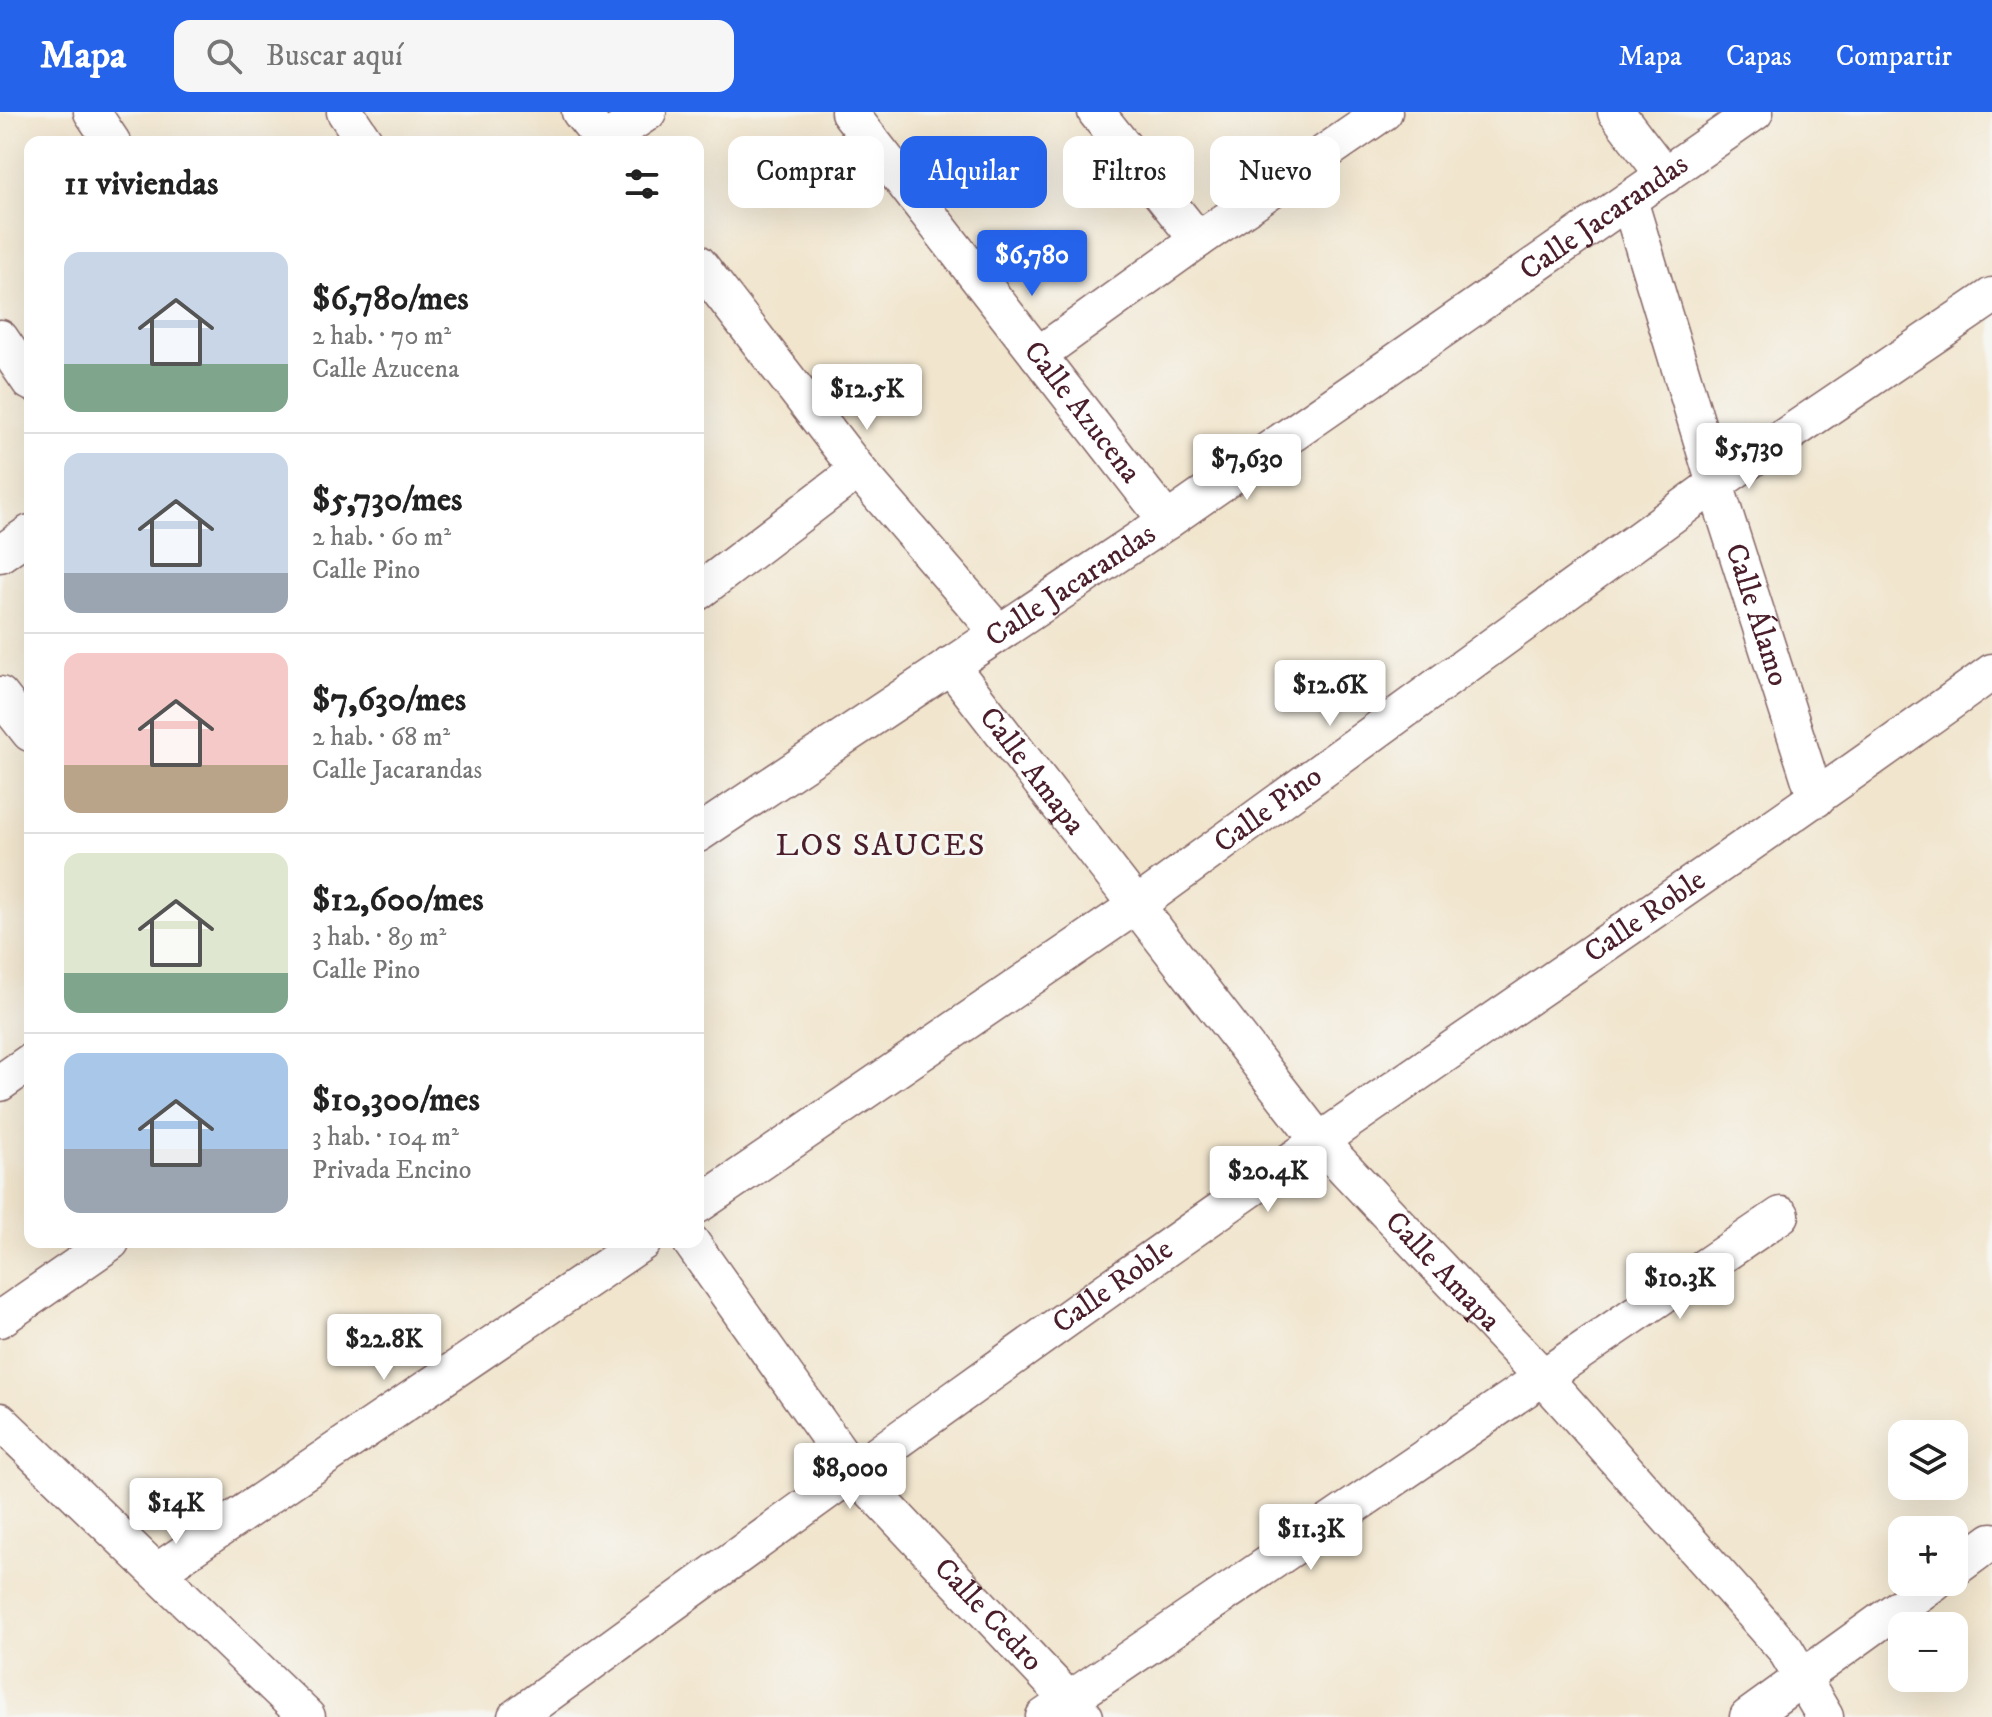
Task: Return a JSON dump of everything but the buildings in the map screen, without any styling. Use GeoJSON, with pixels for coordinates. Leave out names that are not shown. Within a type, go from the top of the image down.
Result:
{"type":"FeatureCollection","features":[{"type":"Feature","properties":{"kind":"street"},"geometry":{"type":"LineString","coordinates":[[92,112],[108,136]]}},
{"type":"Feature","properties":{"kind":"street"},"geometry":{"type":"LineString","coordinates":[[345,112],[361,136]]}},
{"type":"Feature","properties":{"kind":"street"},"geometry":{"type":"LineString","coordinates":[[580,112],[599,136]]}},
{"type":"Feature","properties":{"kind":"street"},"geometry":{"type":"LineString","coordinates":[[613,136],[648,112]]}},
{"type":"Feature","properties":{"kind":"street","name":"Calle Azucena"},"geometry":{"type":"LineString","coordinates":[[849,112],[1167,521]]}},
{"type":"Feature","properties":{"kind":"street"},"geometry":{"type":"LineString","coordinates":[[1096,112],[1198,240]]}},
{"type":"Feature","properties":{"kind":"street"},"geometry":{"type":"LineString","coordinates":[[1616,112],[1665,176]]}},
{"type":"Feature","properties":{"kind":"street","name":"Calle Jacarandas"},"geometry":{"type":"LineString","coordinates":[[704,830],[1167,521],[1755,112]]}},
{"type":"Feature","properties":{"kind":"street"},"geometry":{"type":"LineString","coordinates":[[1038,355],[1378,114]]}},
{"type":"Feature","properties":{"kind":"street","name":"Calle Álamo"},"geometry":{"type":"LineString","coordinates":[[1629,200],[1715,484],[1816,799]]}},
{"type":"Feature","properties":{"kind":"street"},"geometry":{"type":"LineString","coordinates":[[704,271],[858,470],[998,632]]}},
{"type":"Feature","properties":{"kind":"street","name":"Calle Pino"},"geometry":{"type":"LineString","coordinates":[[704,1201],[1137,905],[1715,484],[1992,296]]}},
{"type":"Feature","properties":{"kind":"street"},"geometry":{"type":"LineString","coordinates":[[0,338],[24,373]]}},
{"type":"Feature","properties":{"kind":"street"},"geometry":{"type":"LineString","coordinates":[[704,583],[858,470]]}},
{"type":"Feature","properties":{"kind":"street"},"geometry":{"type":"LineString","coordinates":[[0,554],[24,537]]}},
{"type":"Feature","properties":{"kind":"street","name":"Calle Amapa"},"geometry":{"type":"LineString","coordinates":[[950,665],[1319,1141],[1544,1378],[1785,1649],[1825,1717]]}},
{"type":"Feature","properties":{"kind":"street","name":"Calle Roble"},"geometry":{"type":"LineString","coordinates":[[516,1717],[853,1471],[1319,1141],[1816,799],[1992,672]]}},
{"type":"Feature","properties":{"kind":"street"},"geometry":{"type":"LineString","coordinates":[[2,703],[24,727]]}},
{"type":"Feature","properties":{"kind":"street"},"geometry":{"type":"LineString","coordinates":[[0,1083],[24,1066]]}},
{"type":"Feature","properties":{"kind":"street"},"geometry":{"type":"LineString","coordinates":[[1066,1711],[1781,1215]]}},
{"type":"Feature","properties":{"kind":"street"},"geometry":{"type":"LineString","coordinates":[[0,1319],[102,1248]]}},
{"type":"Feature","properties":{"kind":"street"},"geometry":{"type":"LineString","coordinates":[[158,1571],[634,1248]]}},
{"type":"Feature","properties":{"kind":"street","name":"Calle Cedro"},"geometry":{"type":"LineString","coordinates":[[695,1248],[853,1471],[1066,1711]]}},
{"type":"Feature","properties":{"kind":"street"},"geometry":{"type":"LineString","coordinates":[[0,1421],[307,1717]]}},
{"type":"Feature","properties":{"kind":"street"},"geometry":{"type":"LineString","coordinates":[[1968,1559],[1992,1541]]}},
{"type":"Feature","properties":{"kind":"street"},"geometry":{"type":"LineString","coordinates":[[1748,1717],[1916,1596]]}},
{"type":"Feature","properties":{"kind":"district","name":"LOS SAUCES"},"geometry":{"type":"Point","coordinates":[881,846]}}]}
